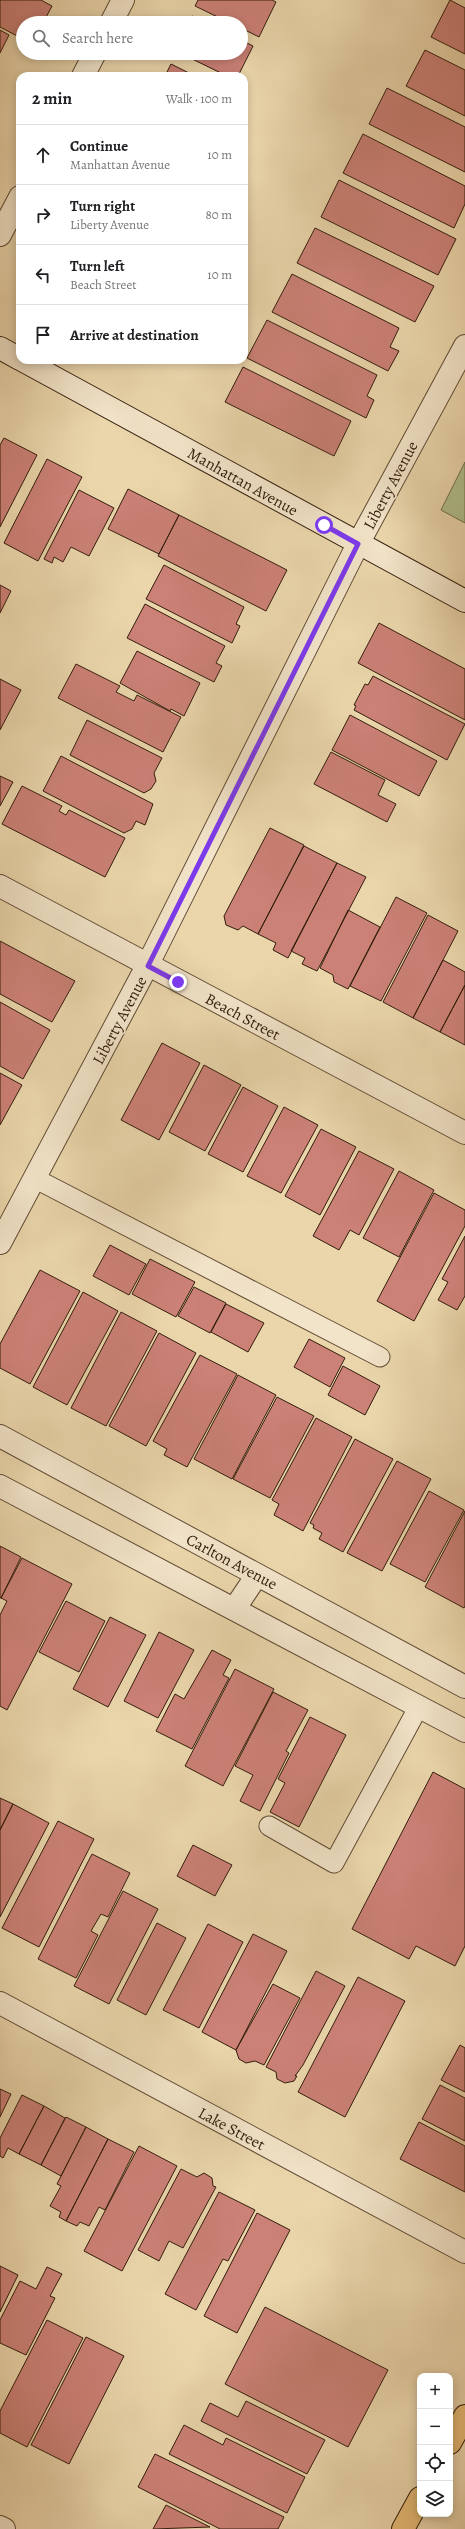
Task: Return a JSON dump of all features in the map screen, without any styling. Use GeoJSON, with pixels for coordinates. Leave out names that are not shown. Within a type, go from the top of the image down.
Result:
{"type":"FeatureCollection","features":[{"type":"Feature","properties":{"kind":"main road"},"geometry":{"type":"LineString","coordinates":[[453,2438],[465,2416]]}},
{"type":"Feature","properties":{"kind":"main road"},"geometry":{"type":"LineString","coordinates":[[403,2529],[417,2503]]}},
{"type":"Feature","properties":{"kind":"street"},"geometry":{"type":"LineString","coordinates":[[115,16],[123,0]]}},
{"type":"Feature","properties":{"kind":"street"},"geometry":{"type":"LineString","coordinates":[[85,72],[91,60]]}},
{"type":"Feature","properties":{"kind":"street"},"geometry":{"type":"LineString","coordinates":[[0,235],[16,204]]}},
{"type":"Feature","properties":{"kind":"street","name":"Liberty Avenue"},"geometry":{"type":"LineString","coordinates":[[0,1243],[148,966],[358,544],[465,346]]}},
{"type":"Feature","properties":{"kind":"street","name":"Manhattan Avenue"},"geometry":{"type":"LineString","coordinates":[[0,348],[16,356]]}},
{"type":"Feature","properties":{"kind":"street","name":"Manhattan Avenue"},"geometry":{"type":"LineString","coordinates":[[30,364],[465,601]]}},
{"type":"Feature","properties":{"kind":"street","name":"Beach Street"},"geometry":{"type":"LineString","coordinates":[[0,886],[148,966],[465,1132]]}},
{"type":"Feature","properties":{"kind":"street","name":"Carlton Avenue"},"geometry":{"type":"LineString","coordinates":[[0,1436],[465,1687]]}},
{"type":"Feature","properties":{"kind":"street"},"geometry":{"type":"LineString","coordinates":[[0,1486],[235,1608],[465,1731]]}},
{"type":"Feature","properties":{"kind":"street"},"geometry":{"type":"LineString","coordinates":[[235,1608],[257,1575]]}},
{"type":"Feature","properties":{"kind":"street","name":"Lake Street"},"geometry":{"type":"LineString","coordinates":[[0,2004],[465,2252]]}},
{"type":"Feature","properties":{"kind":"street"},"geometry":{"type":"LineString","coordinates":[[0,2527],[4,2529]]}},
{"type":"Feature","properties":{"kind":"lane"},"geometry":{"type":"LineString","coordinates":[[34,1178],[380,1357]]}},
{"type":"Feature","properties":{"kind":"lane"},"geometry":{"type":"LineString","coordinates":[[269,1826],[334,1863],[419,1706]]}},
{"type":"Feature","properties":{"kind":"green space"},"geometry":{"type":"Polygon","coordinates":[[[465,462],[465,523],[441,510],[465,462]]]}},
{"type":"Feature","properties":{"kind":"building"},"geometry":{"type":"Polygon","coordinates":[[[0,0],[41,0],[52,6],[47,16],[16,16],[16,35],[0,27],[0,0]]]}},
{"type":"Feature","properties":{"kind":"building"},"geometry":{"type":"Polygon","coordinates":[[[198,0],[272,0],[276,2],[259,37],[248,32],[248,16],[216,16],[195,6],[198,0]]]}},
{"type":"Feature","properties":{"kind":"building"},"geometry":{"type":"Polygon","coordinates":[[[450,0],[465,8],[465,54],[431,37],[450,0]]]}},
{"type":"Feature","properties":{"kind":"building"},"geometry":{"type":"Polygon","coordinates":[[[0,30],[9,35],[0,53],[0,30]]]}},
{"type":"Feature","properties":{"kind":"building"},"geometry":{"type":"Polygon","coordinates":[[[248,44],[253,46],[248,56],[248,44]]]}},
{"type":"Feature","properties":{"kind":"building"},"geometry":{"type":"Polygon","coordinates":[[[425,50],[465,70],[465,116],[406,86],[425,50]]]}},
{"type":"Feature","properties":{"kind":"building"},"geometry":{"type":"Polygon","coordinates":[[[194,60],[246,60],[240,72],[219,72],[194,60]]]}},
{"type":"Feature","properties":{"kind":"building"},"geometry":{"type":"Polygon","coordinates":[[[171,64],[187,72],[167,72],[171,64]]]}},
{"type":"Feature","properties":{"kind":"building"},"geometry":{"type":"Polygon","coordinates":[[[387,88],[465,127],[465,172],[369,124],[387,88]]]}},
{"type":"Feature","properties":{"kind":"building"},"geometry":{"type":"Polygon","coordinates":[[[363,134],[465,186],[465,204],[454,228],[343,173],[363,134]]]}},
{"type":"Feature","properties":{"kind":"building"},"geometry":{"type":"Polygon","coordinates":[[[339,180],[456,239],[438,275],[321,217],[339,180]]]}},
{"type":"Feature","properties":{"kind":"building"},"geometry":{"type":"Polygon","coordinates":[[[315,228],[434,286],[415,322],[297,263],[315,228]]]}},
{"type":"Feature","properties":{"kind":"building"},"geometry":{"type":"Polygon","coordinates":[[[292,274],[399,328],[390,347],[399,351],[388,371],[272,312],[292,274]]]}},
{"type":"Feature","properties":{"kind":"building"},"geometry":{"type":"Polygon","coordinates":[[[267,320],[377,375],[367,396],[374,400],[366,418],[248,359],[267,320]]]}},
{"type":"Feature","properties":{"kind":"building"},"geometry":{"type":"Polygon","coordinates":[[[243,367],[351,421],[334,456],[225,402],[243,367]]]}},
{"type":"Feature","properties":{"kind":"building"},"geometry":{"type":"Polygon","coordinates":[[[4,438],[37,455],[0,527],[0,445],[4,438]]]}},
{"type":"Feature","properties":{"kind":"building"},"geometry":{"type":"Polygon","coordinates":[[[47,459],[82,477],[38,561],[4,543],[47,459]]]}},
{"type":"Feature","properties":{"kind":"building"},"geometry":{"type":"Polygon","coordinates":[[[128,489],[179,515],[159,554],[108,529],[128,489]]]}},
{"type":"Feature","properties":{"kind":"building"},"geometry":{"type":"Polygon","coordinates":[[[79,490],[114,508],[89,556],[71,547],[63,562],[54,557],[52,563],[44,559],[79,490]]]}},
{"type":"Feature","properties":{"kind":"building"},"geometry":{"type":"Polygon","coordinates":[[[179,515],[287,570],[266,611],[158,556],[179,515]]]}},
{"type":"Feature","properties":{"kind":"building"},"geometry":{"type":"Polygon","coordinates":[[[164,565],[244,607],[236,624],[240,626],[232,643],[146,599],[164,565]]]}},
{"type":"Feature","properties":{"kind":"building"},"geometry":{"type":"Polygon","coordinates":[[[0,585],[11,591],[0,613],[0,585]]]}},
{"type":"Feature","properties":{"kind":"building"},"geometry":{"type":"Polygon","coordinates":[[[145,604],[225,646],[216,663],[222,666],[214,682],[127,638],[145,604]]]}},
{"type":"Feature","properties":{"kind":"building"},"geometry":{"type":"Polygon","coordinates":[[[379,623],[465,669],[465,720],[358,663],[379,623]]]}},
{"type":"Feature","properties":{"kind":"building"},"geometry":{"type":"Polygon","coordinates":[[[137,651],[200,683],[184,716],[171,709],[170,711],[120,683],[137,651]]]}},
{"type":"Feature","properties":{"kind":"building"},"geometry":{"type":"Polygon","coordinates":[[[76,664],[120,686],[116,692],[134,701],[137,695],[181,717],[163,752],[58,698],[76,664]]]}},
{"type":"Feature","properties":{"kind":"building"},"geometry":{"type":"Polygon","coordinates":[[[373,676],[465,724],[447,760],[354,710],[356,706],[354,705],[365,684],[368,685],[373,676]]]}},
{"type":"Feature","properties":{"kind":"building"},"geometry":{"type":"Polygon","coordinates":[[[0,679],[21,690],[0,730],[0,679]]]}},
{"type":"Feature","properties":{"kind":"building"},"geometry":{"type":"Polygon","coordinates":[[[350,715],[437,761],[419,796],[332,750],[350,715]]]}},
{"type":"Feature","properties":{"kind":"building"},"geometry":{"type":"Polygon","coordinates":[[[87,720],[162,758],[154,773],[156,781],[151,789],[144,793],[70,755],[87,720]]]}},
{"type":"Feature","properties":{"kind":"building"},"geometry":{"type":"Polygon","coordinates":[[[331,752],[385,780],[378,795],[396,804],[387,822],[314,784],[331,752]]]}},
{"type":"Feature","properties":{"kind":"building"},"geometry":{"type":"Polygon","coordinates":[[[61,756],[153,804],[145,825],[136,821],[132,829],[124,833],[43,791],[61,756]]]}},
{"type":"Feature","properties":{"kind":"building"},"geometry":{"type":"Polygon","coordinates":[[[0,776],[13,782],[0,806],[0,776]]]}},
{"type":"Feature","properties":{"kind":"building"},"geometry":{"type":"Polygon","coordinates":[[[22,786],[62,806],[59,811],[66,815],[69,810],[125,838],[105,877],[2,824],[22,786]]]}},
{"type":"Feature","properties":{"kind":"building"},"geometry":{"type":"Polygon","coordinates":[[[270,828],[304,845],[258,934],[243,926],[238,930],[226,925],[224,916],[270,828]]]}},
{"type":"Feature","properties":{"kind":"building"},"geometry":{"type":"Polygon","coordinates":[[[304,846],[337,863],[288,958],[273,950],[276,943],[258,934],[304,846]]]}},
{"type":"Feature","properties":{"kind":"building"},"geometry":{"type":"Polygon","coordinates":[[[337,863],[366,877],[317,971],[302,964],[305,958],[291,951],[337,863]]]}},
{"type":"Feature","properties":{"kind":"building"},"geometry":{"type":"Polygon","coordinates":[[[396,897],[427,913],[381,1001],[350,986],[396,897]]]}},
{"type":"Feature","properties":{"kind":"building"},"geometry":{"type":"Polygon","coordinates":[[[348,910],[380,927],[348,989],[334,982],[333,975],[320,968],[348,910]]]}},
{"type":"Feature","properties":{"kind":"building"},"geometry":{"type":"Polygon","coordinates":[[[428,915],[458,931],[413,1018],[383,1002],[428,915]]]}},
{"type":"Feature","properties":{"kind":"building"},"geometry":{"type":"Polygon","coordinates":[[[0,941],[75,981],[52,1022],[0,994],[0,941]]]}},
{"type":"Feature","properties":{"kind":"building"},"geometry":{"type":"Polygon","coordinates":[[[443,960],[465,972],[465,985],[440,1032],[413,1018],[443,960]]]}},
{"type":"Feature","properties":{"kind":"building"},"geometry":{"type":"Polygon","coordinates":[[[465,985],[465,1045],[440,1032],[465,985]]]}},
{"type":"Feature","properties":{"kind":"building"},"geometry":{"type":"Polygon","coordinates":[[[0,1002],[50,1030],[23,1079],[0,1066],[0,1002]]]}},
{"type":"Feature","properties":{"kind":"building"},"geometry":{"type":"Polygon","coordinates":[[[162,1043],[200,1063],[159,1140],[121,1120],[162,1043]]]}},
{"type":"Feature","properties":{"kind":"building"},"geometry":{"type":"Polygon","coordinates":[[[204,1065],[241,1085],[205,1151],[169,1132],[204,1065]]]}},
{"type":"Feature","properties":{"kind":"building"},"geometry":{"type":"Polygon","coordinates":[[[0,1073],[22,1085],[0,1125],[0,1073]]]}},
{"type":"Feature","properties":{"kind":"building"},"geometry":{"type":"Polygon","coordinates":[[[243,1087],[278,1106],[243,1172],[208,1154],[243,1087]]]}},
{"type":"Feature","properties":{"kind":"building"},"geometry":{"type":"Polygon","coordinates":[[[284,1107],[318,1125],[281,1193],[247,1176],[284,1107]]]}},
{"type":"Feature","properties":{"kind":"building"},"geometry":{"type":"Polygon","coordinates":[[[321,1129],[356,1147],[320,1215],[285,1196],[321,1129]]]}},
{"type":"Feature","properties":{"kind":"building"},"geometry":{"type":"Polygon","coordinates":[[[359,1151],[394,1169],[359,1235],[350,1230],[339,1250],[313,1236],[359,1151]]]}},
{"type":"Feature","properties":{"kind":"building"},"geometry":{"type":"Polygon","coordinates":[[[399,1171],[434,1190],[399,1257],[363,1238],[399,1171]]]}},
{"type":"Feature","properties":{"kind":"building"},"geometry":{"type":"Polygon","coordinates":[[[434,1193],[465,1210],[465,1226],[414,1321],[377,1301],[434,1193]]]}},
{"type":"Feature","properties":{"kind":"building"},"geometry":{"type":"Polygon","coordinates":[[[465,1236],[465,1296],[457,1310],[438,1300],[448,1282],[442,1279],[465,1236]]]}},
{"type":"Feature","properties":{"kind":"building"},"geometry":{"type":"Polygon","coordinates":[[[110,1245],[146,1264],[129,1295],[93,1276],[110,1245]]]}},
{"type":"Feature","properties":{"kind":"building"},"geometry":{"type":"Polygon","coordinates":[[[150,1259],[195,1282],[176,1317],[132,1294],[150,1259]]]}},
{"type":"Feature","properties":{"kind":"building"},"geometry":{"type":"Polygon","coordinates":[[[40,1270],[80,1291],[30,1384],[0,1368],[0,1344],[40,1270]]]}},
{"type":"Feature","properties":{"kind":"building"},"geometry":{"type":"Polygon","coordinates":[[[194,1287],[226,1303],[210,1333],[178,1316],[194,1287]]]}},
{"type":"Feature","properties":{"kind":"building"},"geometry":{"type":"Polygon","coordinates":[[[83,1292],[118,1311],[67,1405],[33,1387],[83,1292]]]}},
{"type":"Feature","properties":{"kind":"building"},"geometry":{"type":"Polygon","coordinates":[[[226,1304],[264,1323],[248,1352],[211,1332],[226,1304]]]}},
{"type":"Feature","properties":{"kind":"building"},"geometry":{"type":"Polygon","coordinates":[[[121,1312],[157,1331],[106,1426],[71,1408],[121,1312]]]}},
{"type":"Feature","properties":{"kind":"building"},"geometry":{"type":"Polygon","coordinates":[[[159,1333],[196,1353],[146,1446],[109,1426],[159,1333]]]}},
{"type":"Feature","properties":{"kind":"building"},"geometry":{"type":"Polygon","coordinates":[[[309,1339],[345,1358],[330,1387],[294,1367],[309,1339]]]}},
{"type":"Feature","properties":{"kind":"building"},"geometry":{"type":"Polygon","coordinates":[[[200,1355],[237,1374],[187,1467],[164,1455],[167,1449],[153,1441],[200,1355]]]}},
{"type":"Feature","properties":{"kind":"building"},"geometry":{"type":"Polygon","coordinates":[[[343,1366],[380,1386],[365,1415],[328,1395],[343,1366]]]}},
{"type":"Feature","properties":{"kind":"building"},"geometry":{"type":"Polygon","coordinates":[[[238,1375],[276,1395],[232,1479],[194,1459],[238,1375]]]}},
{"type":"Feature","properties":{"kind":"building"},"geometry":{"type":"Polygon","coordinates":[[[277,1397],[314,1416],[270,1498],[233,1479],[277,1397]]]}},
{"type":"Feature","properties":{"kind":"building"},"geometry":{"type":"Polygon","coordinates":[[[316,1418],[352,1437],[303,1531],[274,1515],[279,1504],[272,1500],[316,1418]]]}},
{"type":"Feature","properties":{"kind":"building"},"geometry":{"type":"Polygon","coordinates":[[[355,1439],[393,1459],[343,1552],[319,1539],[322,1533],[313,1528],[314,1525],[310,1523],[355,1439]]]}},
{"type":"Feature","properties":{"kind":"building"},"geometry":{"type":"Polygon","coordinates":[[[397,1461],[431,1479],[382,1571],[347,1553],[397,1461]]]}},
{"type":"Feature","properties":{"kind":"building"},"geometry":{"type":"Polygon","coordinates":[[[429,1491],[464,1510],[425,1582],[390,1564],[429,1491]]]}},
{"type":"Feature","properties":{"kind":"building"},"geometry":{"type":"Polygon","coordinates":[[[465,1511],[465,1606],[464,1608],[425,1587],[465,1511]]]}},
{"type":"Feature","properties":{"kind":"building"},"geometry":{"type":"Polygon","coordinates":[[[0,1546],[21,1557],[1,1598],[0,1598],[0,1546]]]}},
{"type":"Feature","properties":{"kind":"building"},"geometry":{"type":"Polygon","coordinates":[[[22,1558],[72,1584],[7,1710],[0,1706],[0,1615],[7,1601],[1,1598],[22,1558]]]}},
{"type":"Feature","properties":{"kind":"building"},"geometry":{"type":"Polygon","coordinates":[[[66,1601],[105,1621],[79,1672],[39,1652],[66,1601]]]}},
{"type":"Feature","properties":{"kind":"building"},"geometry":{"type":"Polygon","coordinates":[[[110,1617],[146,1635],[108,1707],[73,1689],[110,1617]]]}},
{"type":"Feature","properties":{"kind":"building"},"geometry":{"type":"Polygon","coordinates":[[[159,1632],[194,1650],[158,1718],[124,1701],[159,1632]]]}},
{"type":"Feature","properties":{"kind":"building"},"geometry":{"type":"Polygon","coordinates":[[[212,1650],[231,1660],[223,1675],[229,1678],[192,1749],[156,1731],[175,1694],[184,1699],[212,1650]]]}},
{"type":"Feature","properties":{"kind":"building"},"geometry":{"type":"Polygon","coordinates":[[[235,1669],[274,1689],[223,1786],[185,1766],[235,1669]]]}},
{"type":"Feature","properties":{"kind":"building"},"geometry":{"type":"Polygon","coordinates":[[[273,1692],[308,1710],[286,1751],[289,1753],[260,1811],[240,1801],[253,1775],[235,1766],[273,1692]]]}},
{"type":"Feature","properties":{"kind":"building"},"geometry":{"type":"Polygon","coordinates":[[[310,1717],[346,1735],[299,1827],[270,1812],[285,1783],[278,1779],[310,1717]]]}},
{"type":"Feature","properties":{"kind":"building"},"geometry":{"type":"Polygon","coordinates":[[[433,1772],[465,1789],[465,1946],[455,1966],[416,1946],[409,1959],[352,1929],[433,1772]]]}},
{"type":"Feature","properties":{"kind":"building"},"geometry":{"type":"Polygon","coordinates":[[[0,1798],[13,1804],[0,1830],[0,1798]]]}},
{"type":"Feature","properties":{"kind":"building"},"geometry":{"type":"Polygon","coordinates":[[[13,1804],[49,1823],[0,1917],[0,1830],[13,1804]]]}},
{"type":"Feature","properties":{"kind":"building"},"geometry":{"type":"Polygon","coordinates":[[[58,1821],[94,1839],[39,1947],[2,1928],[58,1821]]]}},
{"type":"Feature","properties":{"kind":"building"},"geometry":{"type":"Polygon","coordinates":[[[193,1845],[232,1865],[215,1896],[177,1876],[193,1845]]]}},
{"type":"Feature","properties":{"kind":"building"},"geometry":{"type":"Polygon","coordinates":[[[92,1854],[130,1873],[108,1917],[101,1914],[91,1931],[98,1935],[76,1978],[38,1959],[92,1854]]]}},
{"type":"Feature","properties":{"kind":"building"},"geometry":{"type":"Polygon","coordinates":[[[123,1891],[158,1909],[109,2004],[74,1986],[123,1891]]]}},
{"type":"Feature","properties":{"kind":"building"},"geometry":{"type":"Polygon","coordinates":[[[157,1923],[186,1938],[146,2015],[117,2000],[157,1923]]]}},
{"type":"Feature","properties":{"kind":"building"},"geometry":{"type":"Polygon","coordinates":[[[208,1924],[243,1942],[199,2028],[163,2010],[208,1924]]]}},
{"type":"Feature","properties":{"kind":"building"},"geometry":{"type":"Polygon","coordinates":[[[253,1934],[287,1951],[236,2050],[202,2032],[253,1934]]]}},
{"type":"Feature","properties":{"kind":"building"},"geometry":{"type":"Polygon","coordinates":[[[316,1971],[345,1986],[303,2065],[295,2076],[297,2076],[294,2081],[285,2083],[277,2079],[276,2072],[266,2067],[316,1971]]]}},
{"type":"Feature","properties":{"kind":"building"},"geometry":{"type":"Polygon","coordinates":[[[358,1977],[405,2001],[345,2117],[298,2092],[358,1977]]]}},
{"type":"Feature","properties":{"kind":"building"},"geometry":{"type":"Polygon","coordinates":[[[273,1984],[300,1998],[264,2065],[255,2061],[246,2063],[239,2059],[236,2050],[273,1984]]]}},
{"type":"Feature","properties":{"kind":"building"},"geometry":{"type":"Polygon","coordinates":[[[460,2045],[465,2048],[465,2092],[441,2080],[460,2045]]]}},
{"type":"Feature","properties":{"kind":"building"},"geometry":{"type":"Polygon","coordinates":[[[440,2085],[465,2098],[465,2141],[422,2119],[440,2085]]]}},
{"type":"Feature","properties":{"kind":"building"},"geometry":{"type":"Polygon","coordinates":[[[0,2089],[11,2094],[0,2117],[0,2089]]]}},
{"type":"Feature","properties":{"kind":"building"},"geometry":{"type":"Polygon","coordinates":[[[22,2095],[44,2106],[19,2154],[8,2148],[3,2158],[0,2156],[0,2138],[22,2095]]]}},
{"type":"Feature","properties":{"kind":"building"},"geometry":{"type":"Polygon","coordinates":[[[44,2106],[65,2118],[41,2165],[19,2154],[44,2106]]]}},
{"type":"Feature","properties":{"kind":"building"},"geometry":{"type":"Polygon","coordinates":[[[66,2117],[86,2127],[61,2176],[41,2165],[66,2117]]]}},
{"type":"Feature","properties":{"kind":"building"},"geometry":{"type":"Polygon","coordinates":[[[419,2122],[465,2146],[465,2192],[400,2159],[419,2122]]]}},
{"type":"Feature","properties":{"kind":"building"},"geometry":{"type":"Polygon","coordinates":[[[86,2127],[108,2139],[66,2221],[59,2217],[61,2212],[50,2206],[61,2186],[57,2184],[86,2127]]]}},
{"type":"Feature","properties":{"kind":"building"},"geometry":{"type":"Polygon","coordinates":[[[108,2139],[134,2152],[105,2210],[99,2207],[89,2226],[80,2222],[77,2226],[66,2221],[108,2139]]]}},
{"type":"Feature","properties":{"kind":"building"},"geometry":{"type":"Polygon","coordinates":[[[139,2146],[177,2166],[122,2271],[84,2251],[139,2146]]]}},
{"type":"Feature","properties":{"kind":"building"},"geometry":{"type":"Polygon","coordinates":[[[181,2169],[197,2177],[204,2173],[212,2178],[213,2186],[216,2187],[183,2248],[169,2241],[159,2261],[138,2250],[181,2169]]]}},
{"type":"Feature","properties":{"kind":"building"},"geometry":{"type":"Polygon","coordinates":[[[219,2192],[255,2210],[228,2261],[223,2259],[196,2310],[165,2294],[219,2192]]]}},
{"type":"Feature","properties":{"kind":"building"},"geometry":{"type":"Polygon","coordinates":[[[257,2213],[290,2230],[237,2333],[204,2316],[257,2213]]]}},
{"type":"Feature","properties":{"kind":"building"},"geometry":{"type":"Polygon","coordinates":[[[0,2266],[18,2275],[0,2312],[0,2266]]]}},
{"type":"Feature","properties":{"kind":"building"},"geometry":{"type":"Polygon","coordinates":[[[47,2267],[62,2274],[50,2296],[55,2298],[26,2355],[0,2343],[0,2320],[20,2281],[36,2289],[47,2267]]]}},
{"type":"Feature","properties":{"kind":"building"},"geometry":{"type":"Polygon","coordinates":[[[265,2307],[388,2370],[348,2447],[225,2384],[265,2307]]]}},
{"type":"Feature","properties":{"kind":"building"},"geometry":{"type":"Polygon","coordinates":[[[47,2320],[83,2338],[27,2447],[0,2433],[0,2411],[47,2320]]]}},
{"type":"Feature","properties":{"kind":"building"},"geometry":{"type":"Polygon","coordinates":[[[86,2337],[124,2356],[69,2464],[31,2445],[86,2337]]]}},
{"type":"Feature","properties":{"kind":"building"},"geometry":{"type":"Polygon","coordinates":[[[246,2401],[325,2440],[307,2474],[201,2421],[210,2403],[238,2417],[246,2401]]]}},
{"type":"Feature","properties":{"kind":"building"},"geometry":{"type":"Polygon","coordinates":[[[184,2425],[223,2445],[226,2438],[305,2477],[287,2513],[169,2454],[184,2425]]]}},
{"type":"Feature","properties":{"kind":"building"},"geometry":{"type":"Polygon","coordinates":[[[155,2454],[284,2517],[278,2529],[220,2529],[138,2487],[155,2454]]]}},
{"type":"Feature","properties":{"kind":"building"},"geometry":{"type":"Polygon","coordinates":[[[166,2505],[210,2527],[153,2529],[166,2505]]]}},
{"type":"Feature","properties":{"kind":"route"},"geometry":{"type":"LineString","coordinates":[[178,982],[148,966],[358,544],[324,525]]}}]}
